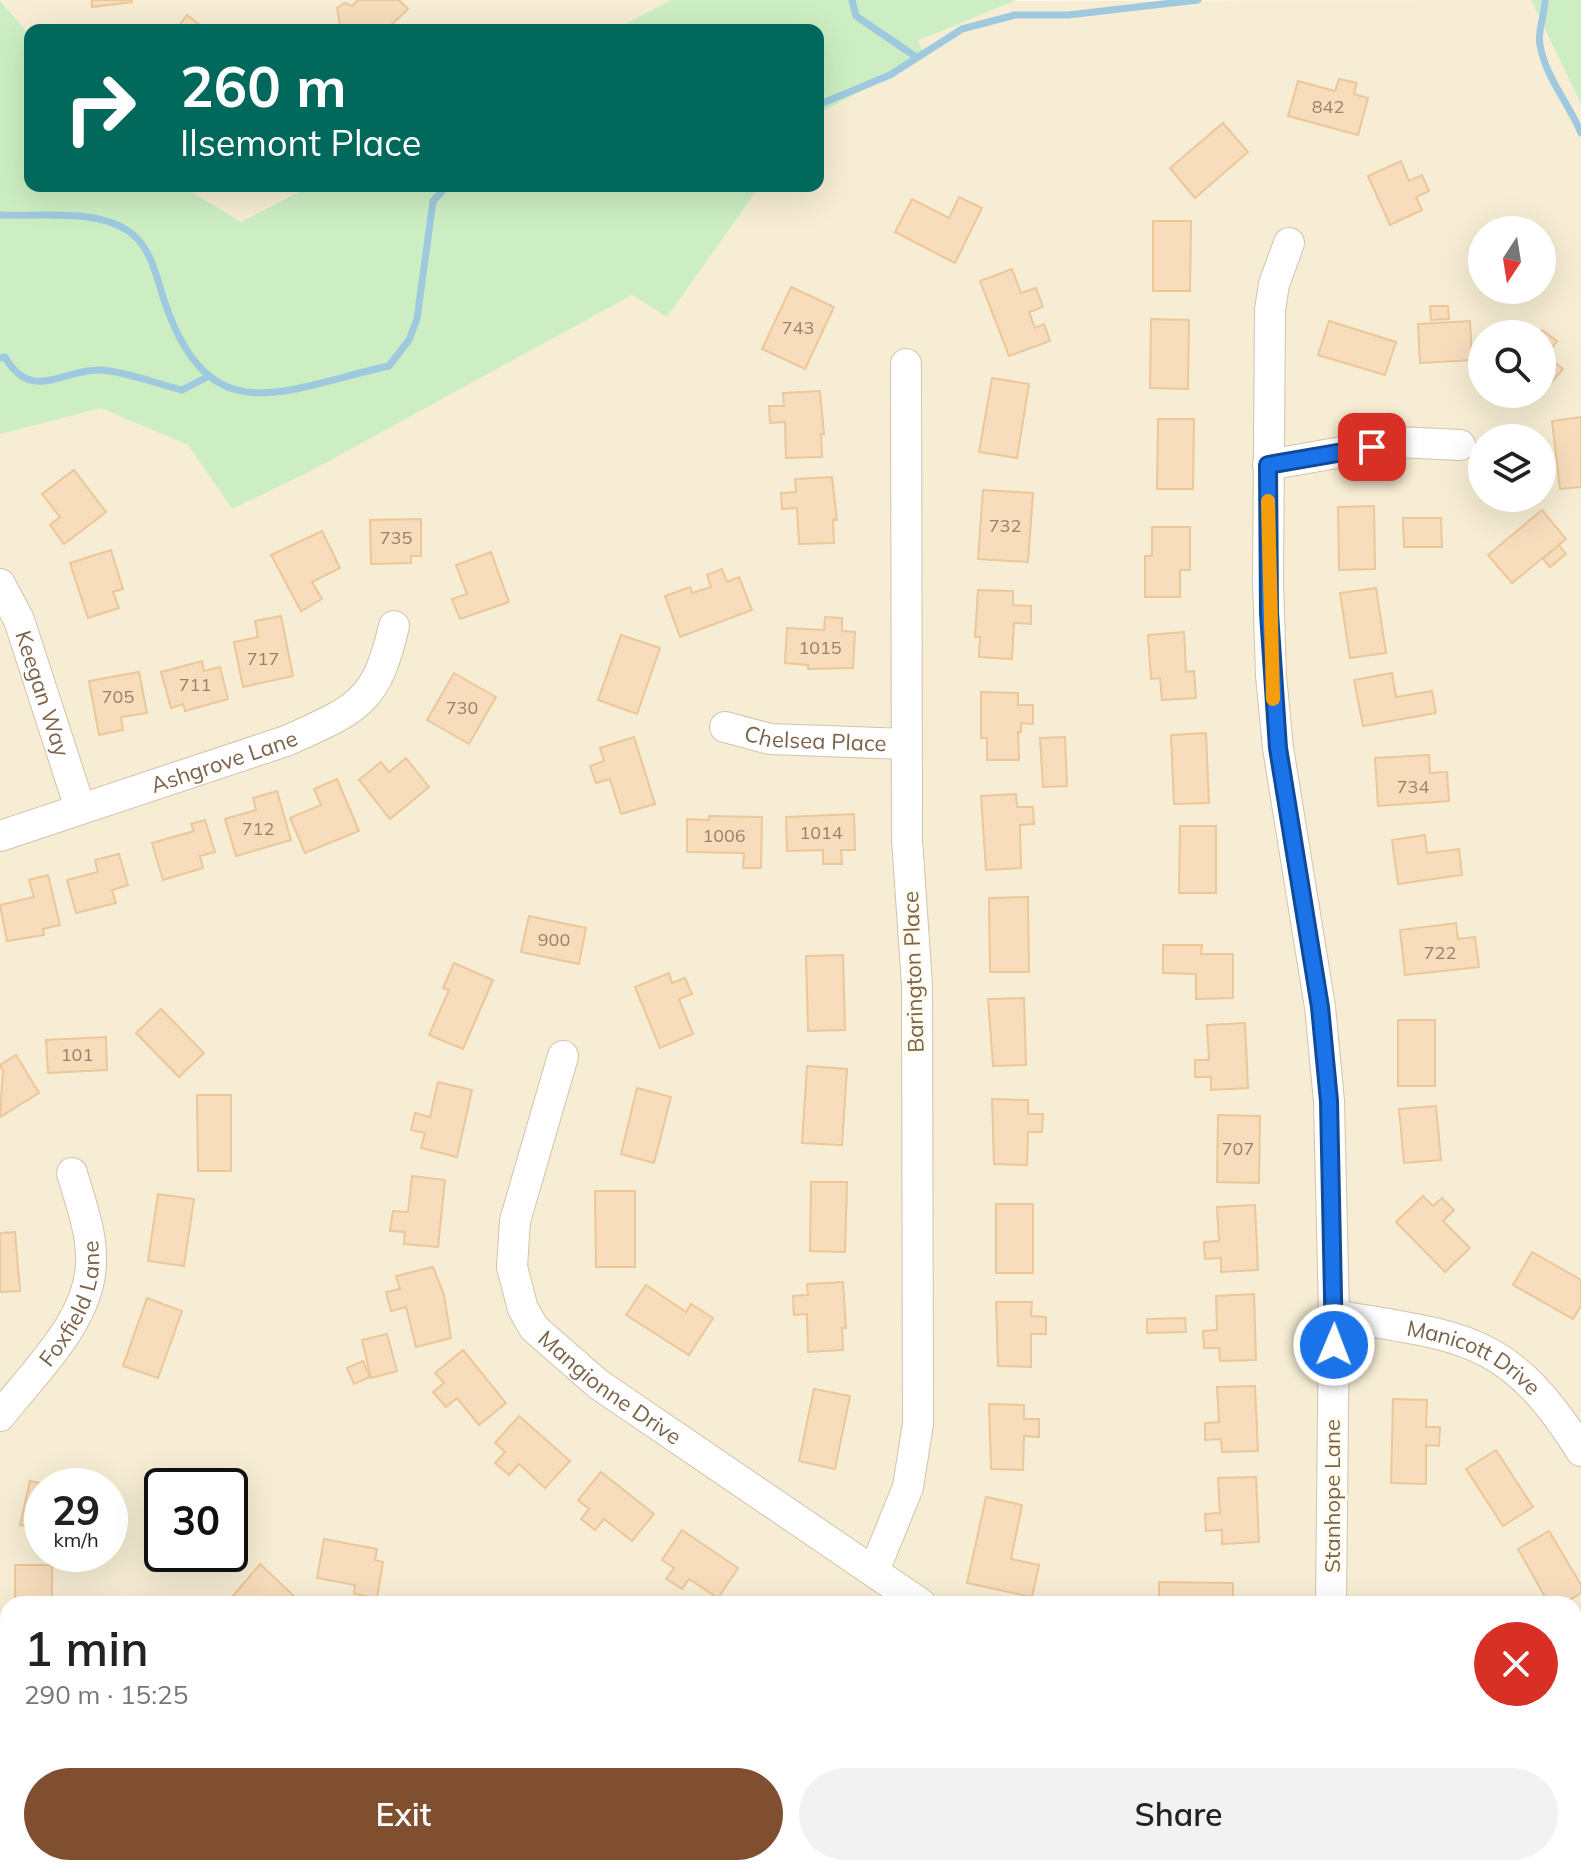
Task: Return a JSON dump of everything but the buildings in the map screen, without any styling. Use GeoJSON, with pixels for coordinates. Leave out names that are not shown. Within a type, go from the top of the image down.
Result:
{"type":"FeatureCollection","features":[{"type":"Feature","properties":{"kind":"street","name":"Stanhope Lane"},"geometry":{"type":"LineString","coordinates":[[1289,243],[1274,284],[1270,310],[1268,465],[1271,676],[1278,748],[1322,1022],[1329,1101],[1334,1315],[1331,1596]]}},
{"type":"Feature","properties":{"kind":"street","name":"Barington Place"},"geometry":{"type":"LineString","coordinates":[[874,1571],[908,1487],[918,1424],[917,985],[907,840],[906,364]]}},
{"type":"Feature","properties":{"kind":"street"},"geometry":{"type":"LineString","coordinates":[[1268,465],[1398,442],[1460,445]]}},
{"type":"Feature","properties":{"kind":"street","name":"Keegan Way"},"geometry":{"type":"LineString","coordinates":[[0,584],[19,620],[80,808]]}},
{"type":"Feature","properties":{"kind":"street","name":"Ashgrove Lane"},"geometry":{"type":"LineString","coordinates":[[0,836],[286,741],[327,722],[355,706],[375,686],[394,626]]}},
{"type":"Feature","properties":{"kind":"street","name":"Chelsea Place"},"geometry":{"type":"LineString","coordinates":[[725,727],[770,739],[906,744]]}},
{"type":"Feature","properties":{"kind":"street","name":"Mangionne Drive"},"geometry":{"type":"LineString","coordinates":[[563,1056],[515,1221],[512,1267],[523,1309],[534,1328],[598,1384],[910,1596]]}},
{"type":"Feature","properties":{"kind":"street","name":"Foxfield Lane"},"geometry":{"type":"LineString","coordinates":[[0,1416],[62,1337],[90,1277],[88,1230],[72,1173]]}},
{"type":"Feature","properties":{"kind":"street","name":"Manicott Drive"},"geometry":{"type":"LineString","coordinates":[[1334,1315],[1425,1331],[1468,1342],[1493,1353],[1530,1380],[1581,1451]]}},
{"type":"Feature","properties":{"kind":"shaded area"},"geometry":{"type":"Polygon","coordinates":[[[1,0],[671,0],[625,24],[24,24],[24,29],[1,0]]]}},
{"type":"Feature","properties":{"kind":"shaded area"},"geometry":{"type":"Polygon","coordinates":[[[1531,0],[1581,104],[1581,1596],[0,1596],[0,434],[101,407],[188,445],[232,509],[309,472],[632,295],[667,317],[756,192],[824,192],[824,111],[924,57],[918,42],[1006,1],[1531,0]]]}},
{"type":"Feature","properties":{"kind":"shaded area"},"geometry":{"type":"Polygon","coordinates":[[[192,192],[298,192],[241,222],[192,192]]]}},
{"type":"Feature","properties":{"kind":"green space"},"geometry":{"type":"Polygon","coordinates":[[[0,0],[24,29],[24,192],[192,192],[241,222],[298,192],[756,192],[667,317],[632,295],[309,472],[232,509],[188,445],[101,408],[0,434],[0,0]]]}},
{"type":"Feature","properties":{"kind":"green space"},"geometry":{"type":"Polygon","coordinates":[[[671,0],[1016,0],[918,41],[925,57],[824,111],[824,24],[625,24],[671,0]]]}},
{"type":"Feature","properties":{"kind":"green space"},"geometry":{"type":"Polygon","coordinates":[[[1531,0],[1581,0],[1581,104],[1531,0]]]}},
{"type":"Feature","properties":{"kind":"waterway"},"geometry":{"type":"LineString","coordinates":[[852,0],[856,16],[916,57]]}},
{"type":"Feature","properties":{"kind":"waterway"},"geometry":{"type":"LineString","coordinates":[[824,102],[890,75],[962,29],[1015,15],[1068,15],[1198,0]]}},
{"type":"Feature","properties":{"kind":"waterway"},"geometry":{"type":"LineString","coordinates":[[1545,0],[1540,45],[1552,79],[1581,133]]}},
{"type":"Feature","properties":{"kind":"waterway"},"geometry":{"type":"LineString","coordinates":[[0,215],[86,217],[118,225],[131,233],[149,256],[183,345],[204,372],[228,387],[254,393],[284,391],[389,366],[409,340],[417,319],[433,201],[441,192]]}},
{"type":"Feature","properties":{"kind":"waterway"},"geometry":{"type":"LineString","coordinates":[[0,358],[5,357],[15,371],[26,379],[37,381],[101,370],[182,390],[207,377]]}},
{"type":"Feature","properties":{"kind":"slow traffic"},"geometry":{"type":"LineString","coordinates":[[1268,501],[1273,699]]}},
{"type":"Feature","properties":{"kind":"route"},"geometry":{"type":"LineString","coordinates":[[1334,1345],[1329,1101],[1320,1007],[1278,748],[1271,676],[1268,465],[1372,447]]}}]}
